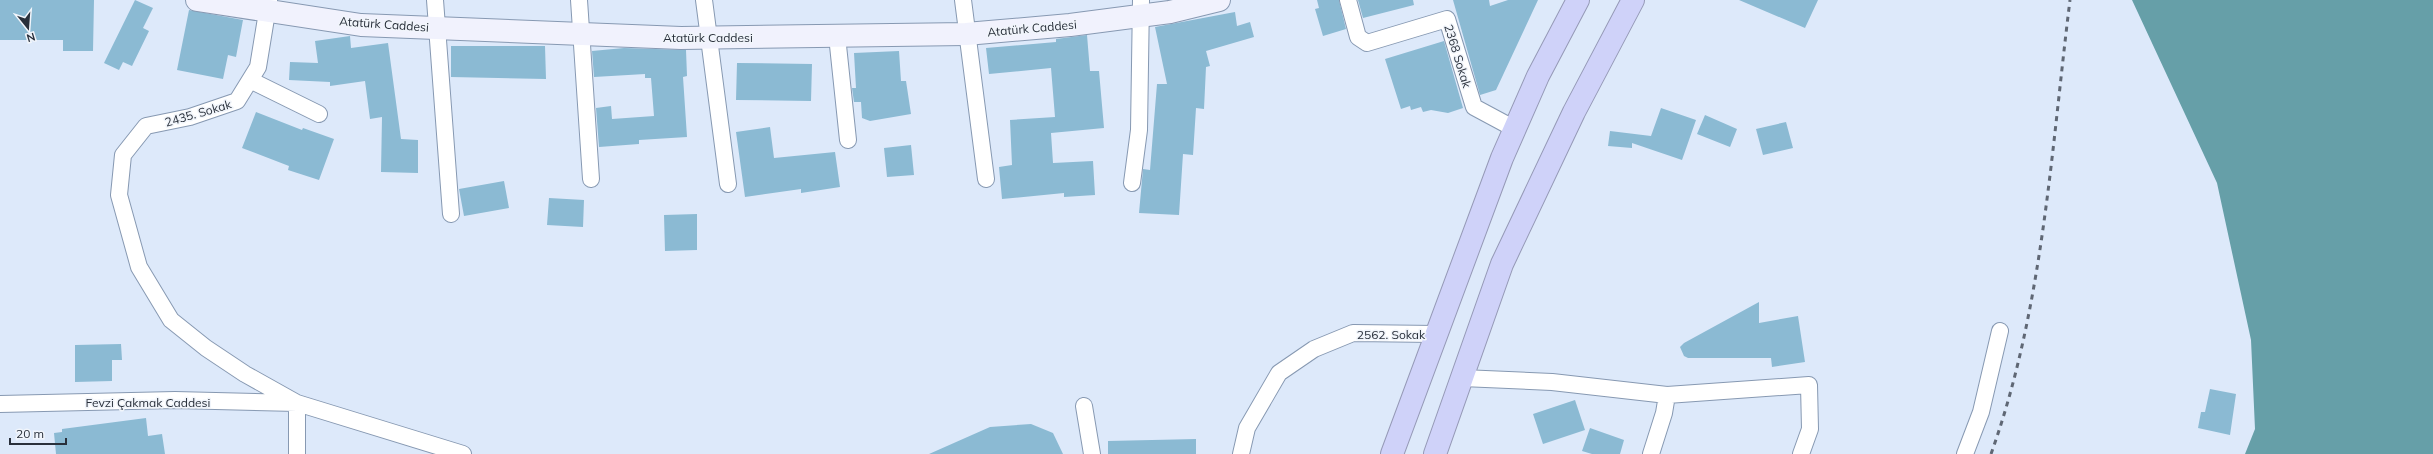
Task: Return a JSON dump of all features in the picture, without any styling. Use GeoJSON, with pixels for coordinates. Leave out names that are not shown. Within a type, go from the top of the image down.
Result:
{"type":"FeatureCollection","features":[{"type":"Feature","properties":{"kind":"highway"},"geometry":{"type":"LineString","coordinates":[[1392,454],[1436,334],[1515,129],[1538,76],[1578,0]]}},
{"type":"Feature","properties":{"kind":"highway"},"geometry":{"type":"LineString","coordinates":[[1435,454],[1502,264],[1574,112],[1633,0]]}},
{"type":"Feature","properties":{"kind":"street","name":"Atatürk Caddesi"},"geometry":{"type":"LineString","coordinates":[[197,0],[267,5],[361,25],[582,34],[708,37],[966,34],[1070,25],[1141,8],[1170,12],[1219,0]]}},
{"type":"Feature","properties":{"kind":"street"},"geometry":{"type":"LineString","coordinates":[[435,0],[451,214]]}},
{"type":"Feature","properties":{"kind":"street"},"geometry":{"type":"LineString","coordinates":[[579,0],[591,179]]}},
{"type":"Feature","properties":{"kind":"street"},"geometry":{"type":"LineString","coordinates":[[704,0],[728,184]]}},
{"type":"Feature","properties":{"kind":"street"},"geometry":{"type":"LineString","coordinates":[[964,0],[966,34],[986,179]]}},
{"type":"Feature","properties":{"kind":"street","name":"2368 Sokak"},"geometry":{"type":"LineString","coordinates":[[1348,0],[1358,37],[1367,43],[1447,19],[1474,107],[1515,129]]}},
{"type":"Feature","properties":{"kind":"street","name":"2435. Sokak"},"geometry":{"type":"LineString","coordinates":[[123,155],[146,126],[190,117],[238,101],[258,67],[267,5]]}},
{"type":"Feature","properties":{"kind":"street"},"geometry":{"type":"LineString","coordinates":[[1132,183],[1139,130],[1141,8]]}},
{"type":"Feature","properties":{"kind":"street"},"geometry":{"type":"LineString","coordinates":[[837,36],[848,140]]}},
{"type":"Feature","properties":{"kind":"street"},"geometry":{"type":"LineString","coordinates":[[250,80],[319,114]]}},
{"type":"Feature","properties":{"kind":"street","name":"Fevzi Çakmak Caddesi"},"geometry":{"type":"LineString","coordinates":[[123,155],[119,195],[139,267],[171,320],[206,348],[245,374],[297,403],[435,449],[463,454]]}},
{"type":"Feature","properties":{"kind":"street"},"geometry":{"type":"LineString","coordinates":[[1966,454],[1981,412],[2000,331]]}},
{"type":"Feature","properties":{"kind":"street","name":"2562. Sokak"},"geometry":{"type":"LineString","coordinates":[[1241,454],[1247,428],[1279,373],[1314,349],[1353,333],[1436,334]]}},
{"type":"Feature","properties":{"kind":"street"},"geometry":{"type":"LineString","coordinates":[[1462,378],[1552,382],[1667,395],[1809,385],[1810,429],[1801,454]]}},
{"type":"Feature","properties":{"kind":"street"},"geometry":{"type":"LineString","coordinates":[[1651,454],[1664,413],[1667,395]]}},
{"type":"Feature","properties":{"kind":"street","name":"Fevzi Çakmak Caddesi"},"geometry":{"type":"LineString","coordinates":[[0,404],[175,400],[297,403]]}},
{"type":"Feature","properties":{"kind":"street"},"geometry":{"type":"LineString","coordinates":[[297,403],[297,454]]}},
{"type":"Feature","properties":{"kind":"street"},"geometry":{"type":"LineString","coordinates":[[1084,406],[1092,454]]}},
{"type":"Feature","properties":{"kind":"shaded area"},"geometry":{"type":"Polygon","coordinates":[[[2132,0],[2433,0],[2433,454],[2245,454],[2255,429],[2251,340],[2217,183],[2132,0]]]}},
{"type":"Feature","properties":{"kind":"building"},"geometry":{"type":"Polygon","coordinates":[[[0,0],[94,0],[93,51],[63,51],[63,40],[0,40],[0,0]]]}},
{"type":"Feature","properties":{"kind":"building"},"geometry":{"type":"Polygon","coordinates":[[[135,0],[153,8],[143,28],[149,31],[132,66],[123,62],[119,70],[104,63],[135,0]]]}},
{"type":"Feature","properties":{"kind":"building"},"geometry":{"type":"Polygon","coordinates":[[[1317,0],[1339,0],[1346,29],[1323,36],[1315,9],[1319,8],[1317,0]]]}},
{"type":"Feature","properties":{"kind":"building"},"geometry":{"type":"Polygon","coordinates":[[[1358,0],[1413,0],[1414,5],[1363,18],[1358,0]]]}},
{"type":"Feature","properties":{"kind":"building"},"geometry":{"type":"Polygon","coordinates":[[[1453,0],[1489,0],[1490,6],[1508,0],[1538,0],[1496,90],[1480,95],[1453,0]]]}},
{"type":"Feature","properties":{"kind":"building"},"geometry":{"type":"Polygon","coordinates":[[[1739,0],[1818,0],[1805,28],[1739,0]]]}},
{"type":"Feature","properties":{"kind":"building"},"geometry":{"type":"Polygon","coordinates":[[[189,10],[243,20],[236,57],[228,55],[223,79],[177,70],[189,10]]]}},
{"type":"Feature","properties":{"kind":"building"},"geometry":{"type":"Polygon","coordinates":[[[1235,12],[1237,26],[1250,22],[1254,37],[1206,51],[1210,66],[1206,67],[1204,109],[1196,108],[1193,155],[1183,154],[1179,215],[1139,213],[1143,169],[1150,170],[1157,84],[1167,84],[1155,27],[1235,12]]]}},
{"type":"Feature","properties":{"kind":"building"},"geometry":{"type":"Polygon","coordinates":[[[1087,35],[1090,71],[1099,71],[1104,128],[1051,133],[1053,163],[1093,161],[1095,195],[1064,197],[1064,193],[1002,199],[999,167],[1012,165],[1010,120],[1055,117],[1051,68],[989,74],[986,48],[1056,42],[1056,39],[1087,35]]]}},
{"type":"Feature","properties":{"kind":"building"},"geometry":{"type":"Polygon","coordinates":[[[350,36],[351,48],[388,43],[401,139],[418,140],[418,173],[381,172],[382,117],[370,119],[365,81],[330,86],[330,82],[289,80],[290,62],[318,63],[315,41],[350,36]]]}},
{"type":"Feature","properties":{"kind":"building"},"geometry":{"type":"Polygon","coordinates":[[[1444,41],[1463,108],[1448,113],[1431,110],[1423,112],[1421,107],[1411,110],[1410,106],[1401,109],[1385,59],[1444,41]]]}},
{"type":"Feature","properties":{"kind":"building"},"geometry":{"type":"Polygon","coordinates":[[[451,46],[545,46],[546,79],[451,77],[451,46]]]}},
{"type":"Feature","properties":{"kind":"building"},"geometry":{"type":"Polygon","coordinates":[[[624,48],[686,50],[687,76],[683,77],[687,137],[639,140],[639,144],[599,147],[596,108],[611,106],[612,119],[654,116],[651,78],[645,78],[645,74],[594,77],[592,51],[624,48]]]}},
{"type":"Feature","properties":{"kind":"building"},"geometry":{"type":"Polygon","coordinates":[[[899,51],[901,81],[906,81],[911,114],[870,121],[862,118],[861,102],[854,102],[852,88],[856,88],[854,53],[899,51]]]}},
{"type":"Feature","properties":{"kind":"building"},"geometry":{"type":"Polygon","coordinates":[[[737,63],[812,64],[811,101],[736,100],[737,63]]]}},
{"type":"Feature","properties":{"kind":"building"},"geometry":{"type":"Polygon","coordinates":[[[1661,108],[1696,120],[1682,160],[1632,143],[1632,148],[1608,146],[1610,131],[1651,136],[1661,108]]]}},
{"type":"Feature","properties":{"kind":"building"},"geometry":{"type":"Polygon","coordinates":[[[256,112],[302,130],[303,128],[334,139],[319,180],[288,170],[289,166],[242,148],[256,112]]]}},
{"type":"Feature","properties":{"kind":"building"},"geometry":{"type":"Polygon","coordinates":[[[1705,115],[1737,129],[1730,147],[1697,134],[1705,115]]]}},
{"type":"Feature","properties":{"kind":"building"},"geometry":{"type":"Polygon","coordinates":[[[1786,122],[1793,148],[1763,155],[1756,129],[1786,122]]]}},
{"type":"Feature","properties":{"kind":"building"},"geometry":{"type":"Polygon","coordinates":[[[770,127],[774,158],[835,152],[840,187],[801,193],[801,189],[745,197],[736,132],[770,127]]]}},
{"type":"Feature","properties":{"kind":"building"},"geometry":{"type":"Polygon","coordinates":[[[911,145],[914,175],[887,177],[884,148],[911,145]]]}},
{"type":"Feature","properties":{"kind":"building"},"geometry":{"type":"Polygon","coordinates":[[[504,181],[509,208],[464,216],[459,189],[504,181]]]}},
{"type":"Feature","properties":{"kind":"building"},"geometry":{"type":"Polygon","coordinates":[[[549,198],[584,200],[583,227],[547,225],[549,198]]]}},
{"type":"Feature","properties":{"kind":"building"},"geometry":{"type":"Polygon","coordinates":[[[697,214],[697,250],[665,251],[664,215],[697,214]]]}},
{"type":"Feature","properties":{"kind":"building"},"geometry":{"type":"Polygon","coordinates":[[[1759,302],[1759,323],[1798,316],[1805,362],[1772,367],[1771,358],[1688,358],[1684,356],[1680,347],[1684,343],[1759,302]]]}},
{"type":"Feature","properties":{"kind":"building"},"geometry":{"type":"Polygon","coordinates":[[[121,344],[122,360],[112,360],[112,381],[75,382],[75,345],[121,344]]]}},
{"type":"Feature","properties":{"kind":"building"},"geometry":{"type":"Polygon","coordinates":[[[2210,389],[2236,394],[2230,435],[2198,428],[2201,412],[2205,412],[2210,389]]]}},
{"type":"Feature","properties":{"kind":"building"},"geometry":{"type":"Polygon","coordinates":[[[1575,400],[1585,430],[1543,444],[1533,414],[1575,400]]]}},
{"type":"Feature","properties":{"kind":"building"},"geometry":{"type":"Polygon","coordinates":[[[146,418],[148,436],[162,434],[165,454],[56,454],[54,433],[62,432],[62,429],[146,418]]]}},
{"type":"Feature","properties":{"kind":"building"},"geometry":{"type":"Polygon","coordinates":[[[1031,424],[1053,433],[1063,454],[929,454],[990,427],[1031,424]]]}},
{"type":"Feature","properties":{"kind":"building"},"geometry":{"type":"Polygon","coordinates":[[[1590,428],[1624,440],[1620,454],[1592,454],[1582,451],[1590,428]]]}},
{"type":"Feature","properties":{"kind":"building"},"geometry":{"type":"Polygon","coordinates":[[[1196,439],[1196,454],[1108,454],[1108,441],[1196,439]]]}},
{"type":"Feature","properties":{"kind":"railway"},"geometry":{"type":"LineString","coordinates":[[1991,454],[2009,399],[2023,343],[2034,287],[2043,230],[2070,0]]}}]}
